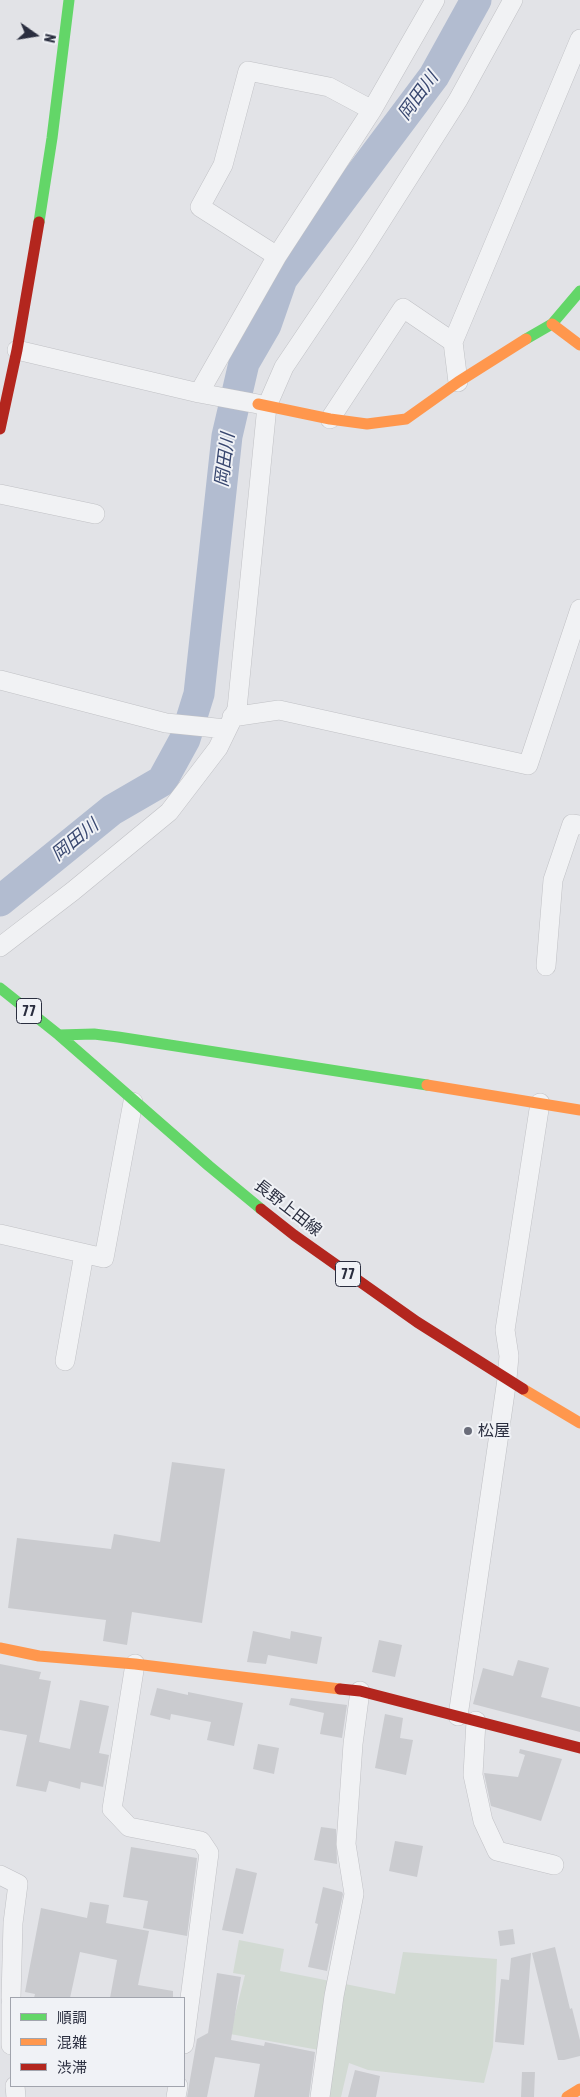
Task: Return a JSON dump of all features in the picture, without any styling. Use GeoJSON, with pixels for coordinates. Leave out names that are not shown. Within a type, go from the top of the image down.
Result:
{"type":"FeatureCollection","features":[{"type":"Feature","properties":{"kind":"street"},"geometry":{"type":"LineString","coordinates":[[0,429],[17,350],[52,138],[68,0]]}},
{"type":"Feature","properties":{"kind":"street"},"geometry":{"type":"LineString","coordinates":[[207,394],[277,256],[372,110],[435,0]]}},
{"type":"Feature","properties":{"kind":"street"},"geometry":{"type":"LineString","coordinates":[[0,947],[73,891],[169,812],[218,748],[237,709],[262,405],[284,367],[362,251],[458,100],[513,0]]}},
{"type":"Feature","properties":{"kind":"street"},"geometry":{"type":"LineString","coordinates":[[458,382],[453,342],[580,39]]}},
{"type":"Feature","properties":{"kind":"street"},"geometry":{"type":"LineString","coordinates":[[277,256],[200,207],[223,165],[248,71],[329,87],[372,110]]}},
{"type":"Feature","properties":{"kind":"street"},"geometry":{"type":"LineString","coordinates":[[17,350],[207,394],[367,424],[406,419],[511,347],[552,324],[580,290]]}},
{"type":"Feature","properties":{"kind":"street"},"geometry":{"type":"LineString","coordinates":[[330,418],[403,308],[453,342]]}},
{"type":"Feature","properties":{"kind":"street"},"geometry":{"type":"LineString","coordinates":[[552,324],[580,345]]}},
{"type":"Feature","properties":{"kind":"street"},"geometry":{"type":"LineString","coordinates":[[0,494],[95,514]]}},
{"type":"Feature","properties":{"kind":"street"},"geometry":{"type":"LineString","coordinates":[[0,680],[166,723],[229,723],[279,710],[528,765],[580,609]]}},
{"type":"Feature","properties":{"kind":"street"},"geometry":{"type":"LineString","coordinates":[[546,966],[553,880],[572,824],[580,825]]}},
{"type":"Feature","properties":{"kind":"street","name":"長野上田線"},"geometry":{"type":"LineString","coordinates":[[0,988],[59,1035],[133,1102],[294,1235],[417,1322],[507,1379],[580,1422]]}},
{"type":"Feature","properties":{"kind":"street"},"geometry":{"type":"LineString","coordinates":[[59,1035],[94,1034],[118,1037],[580,1110]]}},
{"type":"Feature","properties":{"kind":"street"},"geometry":{"type":"LineString","coordinates":[[0,1234],[104,1258],[133,1102]]}},
{"type":"Feature","properties":{"kind":"street"},"geometry":{"type":"LineString","coordinates":[[458,1716],[507,1379],[509,1356],[505,1330],[540,1103]]}},
{"type":"Feature","properties":{"kind":"street"},"geometry":{"type":"LineString","coordinates":[[65,1361],[84,1254]]}},
{"type":"Feature","properties":{"kind":"street"},"geometry":{"type":"LineString","coordinates":[[0,1648],[39,1656],[135,1664],[360,1691],[580,1748]]}},
{"type":"Feature","properties":{"kind":"street"},"geometry":{"type":"LineString","coordinates":[[135,1664],[112,1809],[129,1827],[201,1841],[209,1853],[185,2036]]}},
{"type":"Feature","properties":{"kind":"street"},"geometry":{"type":"LineString","coordinates":[[320,2097],[334,1996],[354,1894],[346,1844],[353,1744],[360,1691]]}},
{"type":"Feature","properties":{"kind":"street"},"geometry":{"type":"LineString","coordinates":[[476,1721],[472,1775],[483,1821],[497,1851],[554,1865]]}},
{"type":"Feature","properties":{"kind":"street"},"geometry":{"type":"LineString","coordinates":[[0,1875],[18,1884],[13,1923],[11,1997]]}},
{"type":"Feature","properties":{"kind":"street"},"geometry":{"type":"LineString","coordinates":[[567,2097],[580,2088]]}},
{"type":"Feature","properties":{"kind":"shaded area"},"geometry":{"type":"Polygon","coordinates":[[[239,1940],[284,1949],[280,1971],[395,1994],[403,1952],[497,1959],[493,2047],[484,2083],[368,2070],[349,2063],[341,2097],[324,2097],[330,2052],[230,2034],[245,1975],[233,1973],[239,1940]]]}},
{"type":"Feature","properties":{"kind":"building"},"geometry":{"type":"Polygon","coordinates":[[[172,1462],[225,1469],[202,1623],[132,1612],[127,1645],[103,1641],[106,1620],[8,1608],[17,1538],[111,1549],[114,1534],[160,1542],[172,1462]]]}},
{"type":"Feature","properties":{"kind":"building"},"geometry":{"type":"Polygon","coordinates":[[[253,1631],[290,1639],[291,1631],[322,1637],[317,1664],[268,1655],[266,1664],[247,1662],[253,1631]]]}},
{"type":"Feature","properties":{"kind":"building"},"geometry":{"type":"Polygon","coordinates":[[[379,1640],[402,1645],[395,1677],[372,1672],[379,1640]]]}},
{"type":"Feature","properties":{"kind":"building"},"geometry":{"type":"Polygon","coordinates":[[[518,1660],[549,1668],[541,1697],[580,1707],[580,1732],[473,1704],[483,1668],[513,1676],[518,1660]]]}},
{"type":"Feature","properties":{"kind":"building"},"geometry":{"type":"Polygon","coordinates":[[[0,1664],[41,1672],[39,1679],[51,1681],[39,1742],[70,1749],[80,1700],[109,1706],[99,1753],[109,1755],[103,1787],[81,1782],[80,1789],[49,1781],[46,1792],[16,1786],[27,1735],[0,1730],[0,1664]]]}},
{"type":"Feature","properties":{"kind":"building"},"geometry":{"type":"Polygon","coordinates":[[[157,1688],[188,1695],[188,1692],[243,1703],[234,1746],[207,1740],[211,1722],[171,1714],[170,1720],[150,1715],[157,1688]]]}},
{"type":"Feature","properties":{"kind":"building"},"geometry":{"type":"Polygon","coordinates":[[[291,1698],[347,1705],[342,1738],[320,1734],[324,1713],[289,1705],[291,1698]]]}},
{"type":"Feature","properties":{"kind":"building"},"geometry":{"type":"Polygon","coordinates":[[[385,1714],[403,1718],[400,1738],[413,1740],[406,1775],[375,1768],[385,1714]]]}},
{"type":"Feature","properties":{"kind":"building"},"geometry":{"type":"Polygon","coordinates":[[[258,1744],[279,1748],[274,1774],[253,1769],[258,1744]]]}},
{"type":"Feature","properties":{"kind":"building"},"geometry":{"type":"Polygon","coordinates":[[[520,1749],[562,1759],[541,1821],[491,1806],[484,1773],[518,1777],[525,1755],[519,1753],[520,1749]]]}},
{"type":"Feature","properties":{"kind":"building"},"geometry":{"type":"Polygon","coordinates":[[[321,1827],[336,1829],[337,1864],[314,1860],[321,1827]]]}},
{"type":"Feature","properties":{"kind":"building"},"geometry":{"type":"Polygon","coordinates":[[[395,1841],[423,1846],[417,1877],[389,1871],[395,1841]]]}},
{"type":"Feature","properties":{"kind":"building"},"geometry":{"type":"Polygon","coordinates":[[[131,1847],[197,1858],[187,1936],[143,1928],[148,1901],[123,1897],[131,1847]]]}},
{"type":"Feature","properties":{"kind":"building"},"geometry":{"type":"Polygon","coordinates":[[[236,1868],[257,1873],[243,1934],[222,1930],[236,1868]]]}},
{"type":"Feature","properties":{"kind":"building"},"geometry":{"type":"Polygon","coordinates":[[[323,1887],[342,1892],[343,1894],[327,1971],[308,1967],[318,1924],[315,1923],[323,1887]]]}},
{"type":"Feature","properties":{"kind":"building"},"geometry":{"type":"Polygon","coordinates":[[[90,1902],[109,1905],[106,1923],[149,1931],[138,1985],[173,1991],[173,1997],[110,1997],[117,1960],[80,1952],[70,1997],[34,1997],[35,1994],[25,1992],[41,1908],[87,1918],[90,1902]]]}},
{"type":"Feature","properties":{"kind":"building"},"geometry":{"type":"Polygon","coordinates":[[[513,1929],[515,1944],[500,1946],[498,1931],[513,1929]]]}},
{"type":"Feature","properties":{"kind":"building"},"geometry":{"type":"Polygon","coordinates":[[[555,1947],[570,2009],[572,2008],[580,2040],[580,2056],[564,2060],[558,2060],[532,1953],[555,1947]]]}},
{"type":"Feature","properties":{"kind":"building"},"geometry":{"type":"Polygon","coordinates":[[[531,1953],[524,2045],[495,2042],[501,1979],[509,1980],[511,1958],[531,1953]]]}},
{"type":"Feature","properties":{"kind":"building"},"geometry":{"type":"Polygon","coordinates":[[[217,1973],[241,1977],[231,2040],[264,2046],[265,2042],[315,2052],[309,2097],[254,2097],[260,2064],[215,2057],[207,2097],[187,2097],[197,2039],[208,2033],[217,1973]]]}},
{"type":"Feature","properties":{"kind":"building"},"geometry":{"type":"Polygon","coordinates":[[[355,2070],[380,2076],[376,2097],[348,2097],[355,2070]]]}},
{"type":"Feature","properties":{"kind":"building"},"geometry":{"type":"Polygon","coordinates":[[[522,2072],[535,2072],[534,2097],[521,2097],[522,2072]]]}},
{"type":"Feature","properties":{"kind":"waterway","name":"岡田川"},"geometry":{"type":"LineString","coordinates":[[0,901],[112,810],[162,781],[185,739],[199,694],[227,436],[244,363],[266,325],[282,279],[434,76],[476,0]]}},
{"type":"Feature","properties":{"kind":"traffic: fast"},"geometry":{"type":"LineString","coordinates":[[39,222],[52,138],[69,0]]}},
{"type":"Feature","properties":{"kind":"traffic: fast"},"geometry":{"type":"LineString","coordinates":[[526,339],[552,324],[580,291]]}},
{"type":"Feature","properties":{"kind":"traffic: fast"},"geometry":{"type":"LineString","coordinates":[[0,988],[59,1035],[261,1209]]}},
{"type":"Feature","properties":{"kind":"traffic: fast"},"geometry":{"type":"LineString","coordinates":[[59,1035],[94,1034],[118,1037],[427,1085]]}},
{"type":"Feature","properties":{"kind":"traffic: slow"},"geometry":{"type":"LineString","coordinates":[[552,324],[580,345]]}},
{"type":"Feature","properties":{"kind":"traffic: slow"},"geometry":{"type":"LineString","coordinates":[[258,404],[330,419],[367,424],[406,419],[458,382],[526,339]]}},
{"type":"Feature","properties":{"kind":"traffic: slow"},"geometry":{"type":"LineString","coordinates":[[427,1085],[580,1110]]}},
{"type":"Feature","properties":{"kind":"traffic: slow"},"geometry":{"type":"LineString","coordinates":[[523,1389],[580,1423]]}},
{"type":"Feature","properties":{"kind":"traffic: slow"},"geometry":{"type":"LineString","coordinates":[[0,1648],[39,1656],[135,1664],[340,1689]]}},
{"type":"Feature","properties":{"kind":"traffic: slow"},"geometry":{"type":"LineString","coordinates":[[567,2097],[580,2089]]}},
{"type":"Feature","properties":{"kind":"traffic: jam"},"geometry":{"type":"LineString","coordinates":[[0,429],[17,350],[39,222]]}},
{"type":"Feature","properties":{"kind":"traffic: jam"},"geometry":{"type":"LineString","coordinates":[[261,1209],[294,1235],[417,1322],[523,1389]]}},
{"type":"Feature","properties":{"kind":"traffic: jam"},"geometry":{"type":"LineString","coordinates":[[340,1689],[360,1691],[580,1748]]}},
{"type":"Feature","properties":{"kind":"place","name":"松屋"},"geometry":{"type":"Point","coordinates":[468,1431]}}]}
